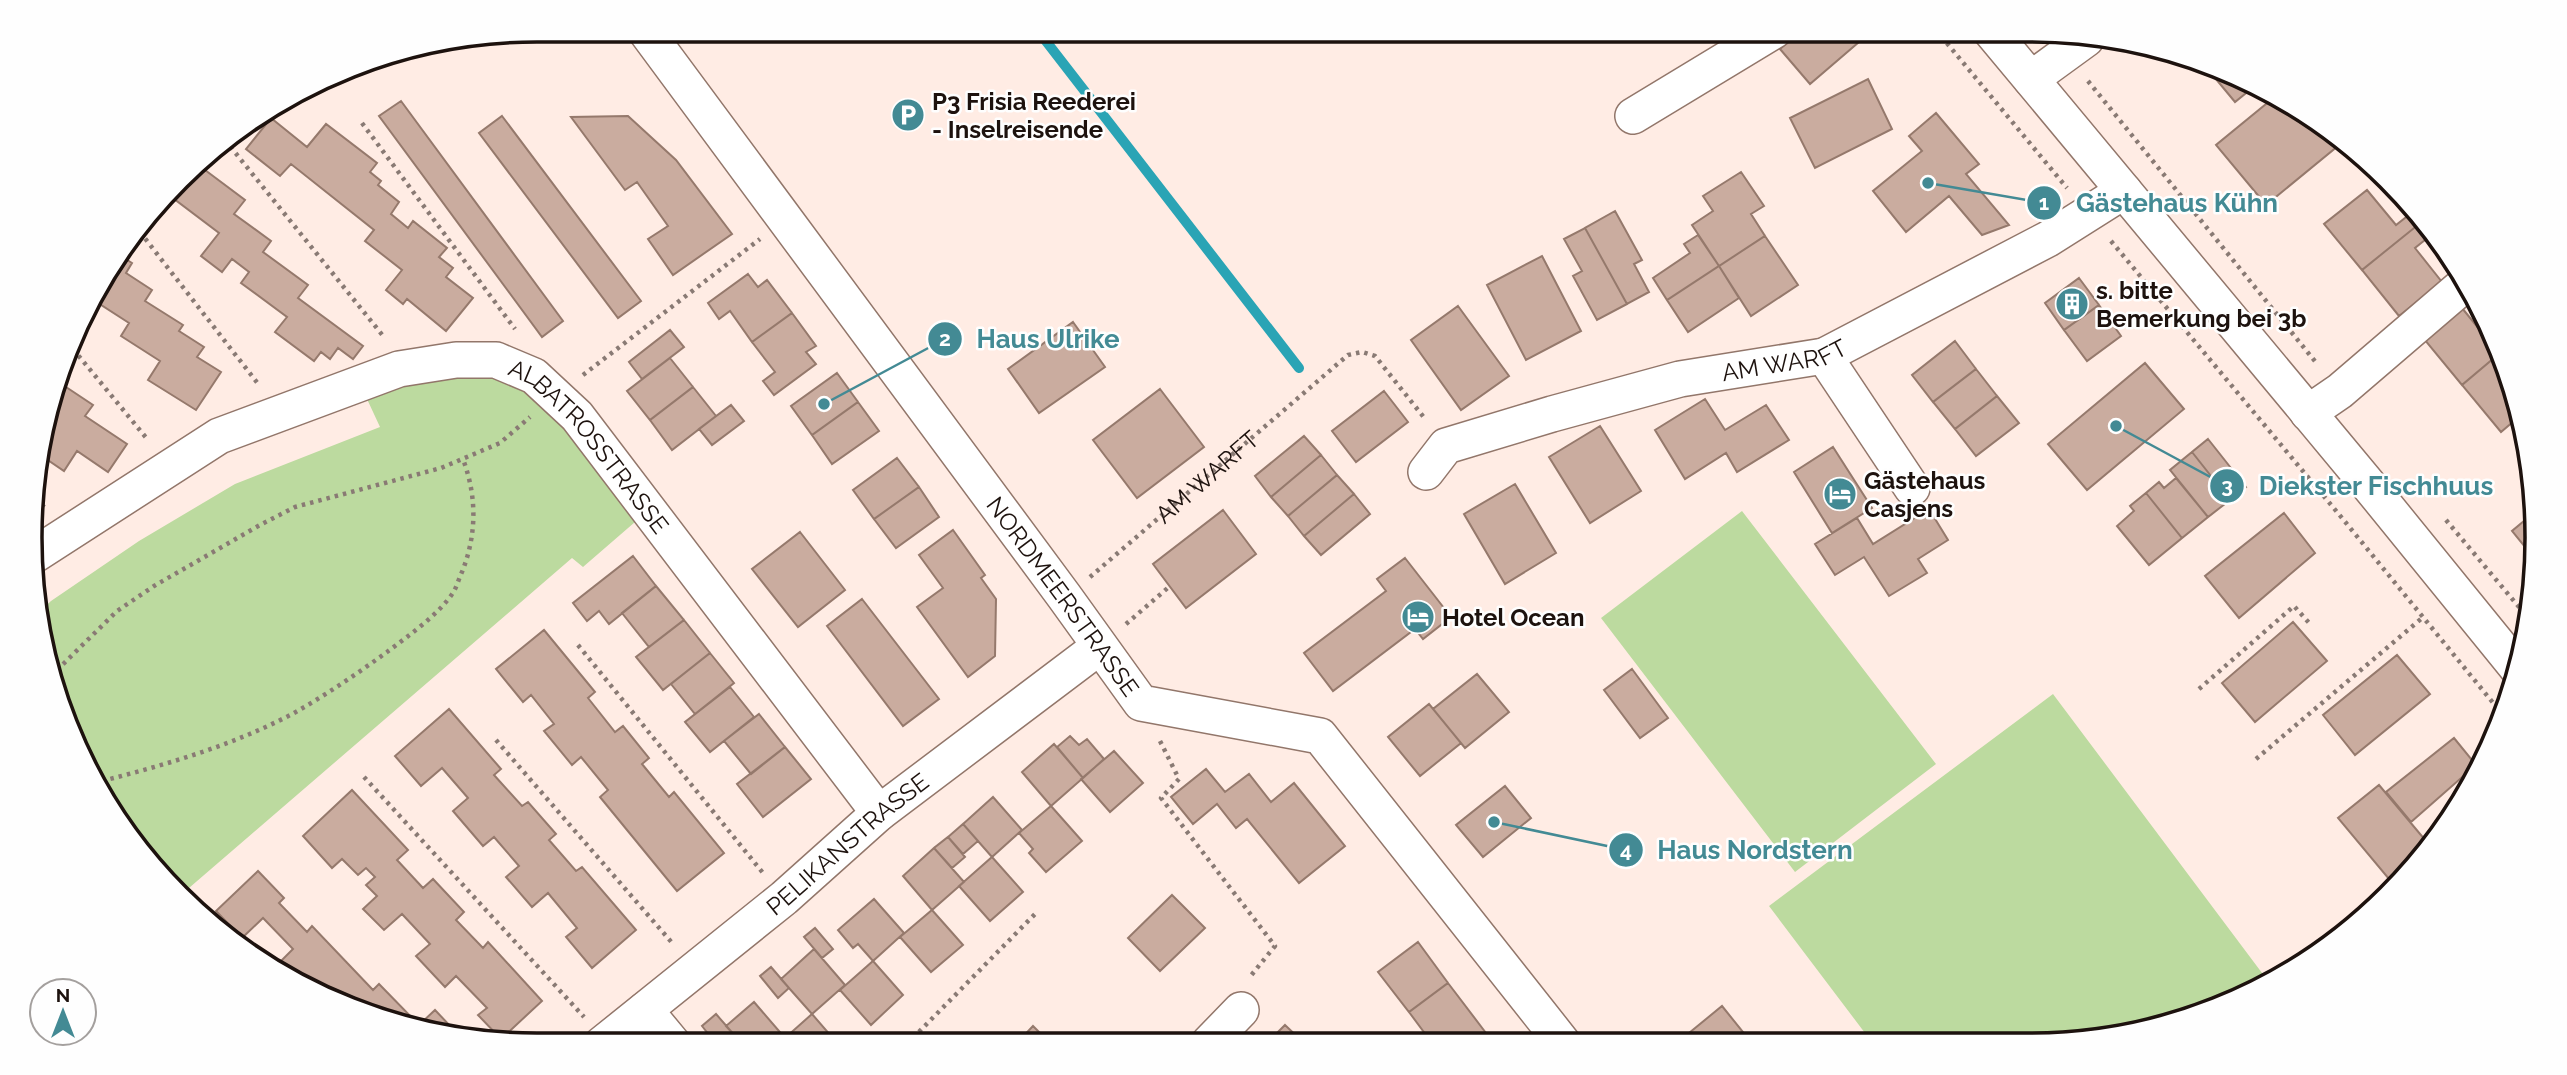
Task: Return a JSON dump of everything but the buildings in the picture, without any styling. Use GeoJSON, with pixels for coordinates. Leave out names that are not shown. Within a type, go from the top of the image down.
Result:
{"type":"FeatureCollection","features":[{"type":"Feature","properties":{"kind":"street","name":"NORDMEERSTRASSE"},"geometry":{"type":"LineString","coordinates":[[654,42],[1141,703],[1320,736],[1555,1033]]}},
{"type":"Feature","properties":{"kind":"street"},"geometry":{"type":"LineString","coordinates":[[1633,116],[1755,42]]}},
{"type":"Feature","properties":{"kind":"street"},"geometry":{"type":"LineString","coordinates":[[2000,42],[2510,659]]}},
{"type":"Feature","properties":{"kind":"street"},"geometry":{"type":"LineString","coordinates":[[2031,79],[2076,46]]}},
{"type":"Feature","properties":{"kind":"street","name":"AM WARFT"},"geometry":{"type":"LineString","coordinates":[[1436,459],[1679,379],[1824,356],[2048,239],[2124,191]]}},
{"type":"Feature","properties":{"kind":"street"},"geometry":{"type":"LineString","coordinates":[[2308,413],[2340,391],[2459,289]]}},
{"type":"Feature","properties":{"kind":"street"},"geometry":{"type":"LineString","coordinates":[[1824,356],[1912,488]]}},
{"type":"Feature","properties":{"kind":"street","name":"ALBATROSSTRASSE"},"geometry":{"type":"LineString","coordinates":[[42,550],[219,436],[409,368],[456,360],[496,360],[545,386],[578,416],[879,813]]}},
{"type":"Feature","properties":{"kind":"street","name":"PELIKANSTRASSE"},"geometry":{"type":"LineString","coordinates":[[616,1033],[783,898],[879,813],[1099,647]]}},
{"type":"Feature","properties":{"kind":"street"},"geometry":{"type":"LineString","coordinates":[[645,1010],[664,1033]]}},
{"type":"Feature","properties":{"kind":"street"},"geometry":{"type":"LineString","coordinates":[[1219,1033],[1241,1010]]}},
{"type":"Feature","properties":{"kind":"path"},"geometry":{"type":"LineString","coordinates":[[1946,42],[2495,707]]}},
{"type":"Feature","properties":{"kind":"path"},"geometry":{"type":"LineString","coordinates":[[2076,46],[2340,391]]}},
{"type":"Feature","properties":{"kind":"path"},"geometry":{"type":"LineString","coordinates":[[362,123],[532,353],[545,386]]}},
{"type":"Feature","properties":{"kind":"path"},"geometry":{"type":"LineString","coordinates":[[231,148],[409,368]]}},
{"type":"Feature","properties":{"kind":"path"},"geometry":{"type":"LineString","coordinates":[[59,668],[117,611],[154,586],[260,525],[295,508],[442,468],[500,443],[545,386],[785,219]]}},
{"type":"Feature","properties":{"kind":"path"},"geometry":{"type":"LineString","coordinates":[[144,237],[282,413]]}},
{"type":"Feature","properties":{"kind":"path","name":"AM WARFT"},"geometry":{"type":"LineString","coordinates":[[1064,596],[1096,573],[1348,355],[1362,352],[1375,356],[1436,459]]}},
{"type":"Feature","properties":{"kind":"path"},"geometry":{"type":"LineString","coordinates":[[77,354],[171,467]]}},
{"type":"Feature","properties":{"kind":"path"},"geometry":{"type":"LineString","coordinates":[[105,780],[220,746],[294,713],[419,629],[454,592],[470,553],[475,516],[471,480],[463,458]]}},
{"type":"Feature","properties":{"kind":"path"},"geometry":{"type":"LineString","coordinates":[[2445,518],[2520,608]]}},
{"type":"Feature","properties":{"kind":"path"},"geometry":{"type":"LineString","coordinates":[[1099,647],[1170,586]]}},
{"type":"Feature","properties":{"kind":"path"},"geometry":{"type":"LineString","coordinates":[[2199,689],[2294,606],[2310,624]]}},
{"type":"Feature","properties":{"kind":"path"},"geometry":{"type":"LineString","coordinates":[[2256,759],[2423,618]]}},
{"type":"Feature","properties":{"kind":"path"},"geometry":{"type":"LineString","coordinates":[[578,645],[783,898]]}},
{"type":"Feature","properties":{"kind":"path"},"geometry":{"type":"LineString","coordinates":[[1141,703],[1179,779],[1161,798],[1275,946],[1246,982],[1241,1010]]}},
{"type":"Feature","properties":{"kind":"path"},"geometry":{"type":"LineString","coordinates":[[496,740],[696,969]]}},
{"type":"Feature","properties":{"kind":"path"},"geometry":{"type":"LineString","coordinates":[[364,777],[595,1033]]}},
{"type":"Feature","properties":{"kind":"path"},"geometry":{"type":"LineString","coordinates":[[918,1033],[1038,911]]}},
{"type":"Feature","properties":{"kind":"green space"},"geometry":{"type":"Polygon","coordinates":[[[495,374],[529,387],[575,432],[635,522],[583,567],[572,558],[188,889],[144,839],[93,757],[68,697],[47,605],[139,541],[235,484],[380,427],[367,399],[418,381],[495,374]]]}},
{"type":"Feature","properties":{"kind":"green space"},"geometry":{"type":"Polygon","coordinates":[[[1742,511],[1936,764],[1795,872],[1601,618],[1742,511]]]}},
{"type":"Feature","properties":{"kind":"green space"},"geometry":{"type":"Polygon","coordinates":[[[2053,694],[2263,974],[2189,1007],[2094,1029],[2030,1033],[1865,1033],[1769,906],[2053,694]]]}},
{"type":"Feature","properties":{"kind":"waterway"},"geometry":{"type":"LineString","coordinates":[[1047,42],[1299,368]]}},
{"type":"Feature","properties":{"kind":"place","name":"P3 Frisia Reederei - Inselreisende"},"geometry":{"type":"Point","coordinates":[908,115]}},
{"type":"Feature","properties":{"kind":"place","name":"Gästehaus Kühn"},"geometry":{"type":"Point","coordinates":[1928,183]}},
{"type":"Feature","properties":{"kind":"place","name":"s. bitte Bemerkung bei 3b"},"geometry":{"type":"Point","coordinates":[2072,304]}},
{"type":"Feature","properties":{"kind":"place","name":"Haus Ulrike"},"geometry":{"type":"Point","coordinates":[824,404]}},
{"type":"Feature","properties":{"kind":"place","name":"Diekster Fischhuus"},"geometry":{"type":"Point","coordinates":[2116,426]}},
{"type":"Feature","properties":{"kind":"place","name":"Gästehaus Casjens"},"geometry":{"type":"Point","coordinates":[1840,494]}},
{"type":"Feature","properties":{"kind":"place","name":"Hotel Ocean"},"geometry":{"type":"Point","coordinates":[1418,617]}},
{"type":"Feature","properties":{"kind":"place","name":"Haus Nordstern"},"geometry":{"type":"Point","coordinates":[1494,822]}}]}
